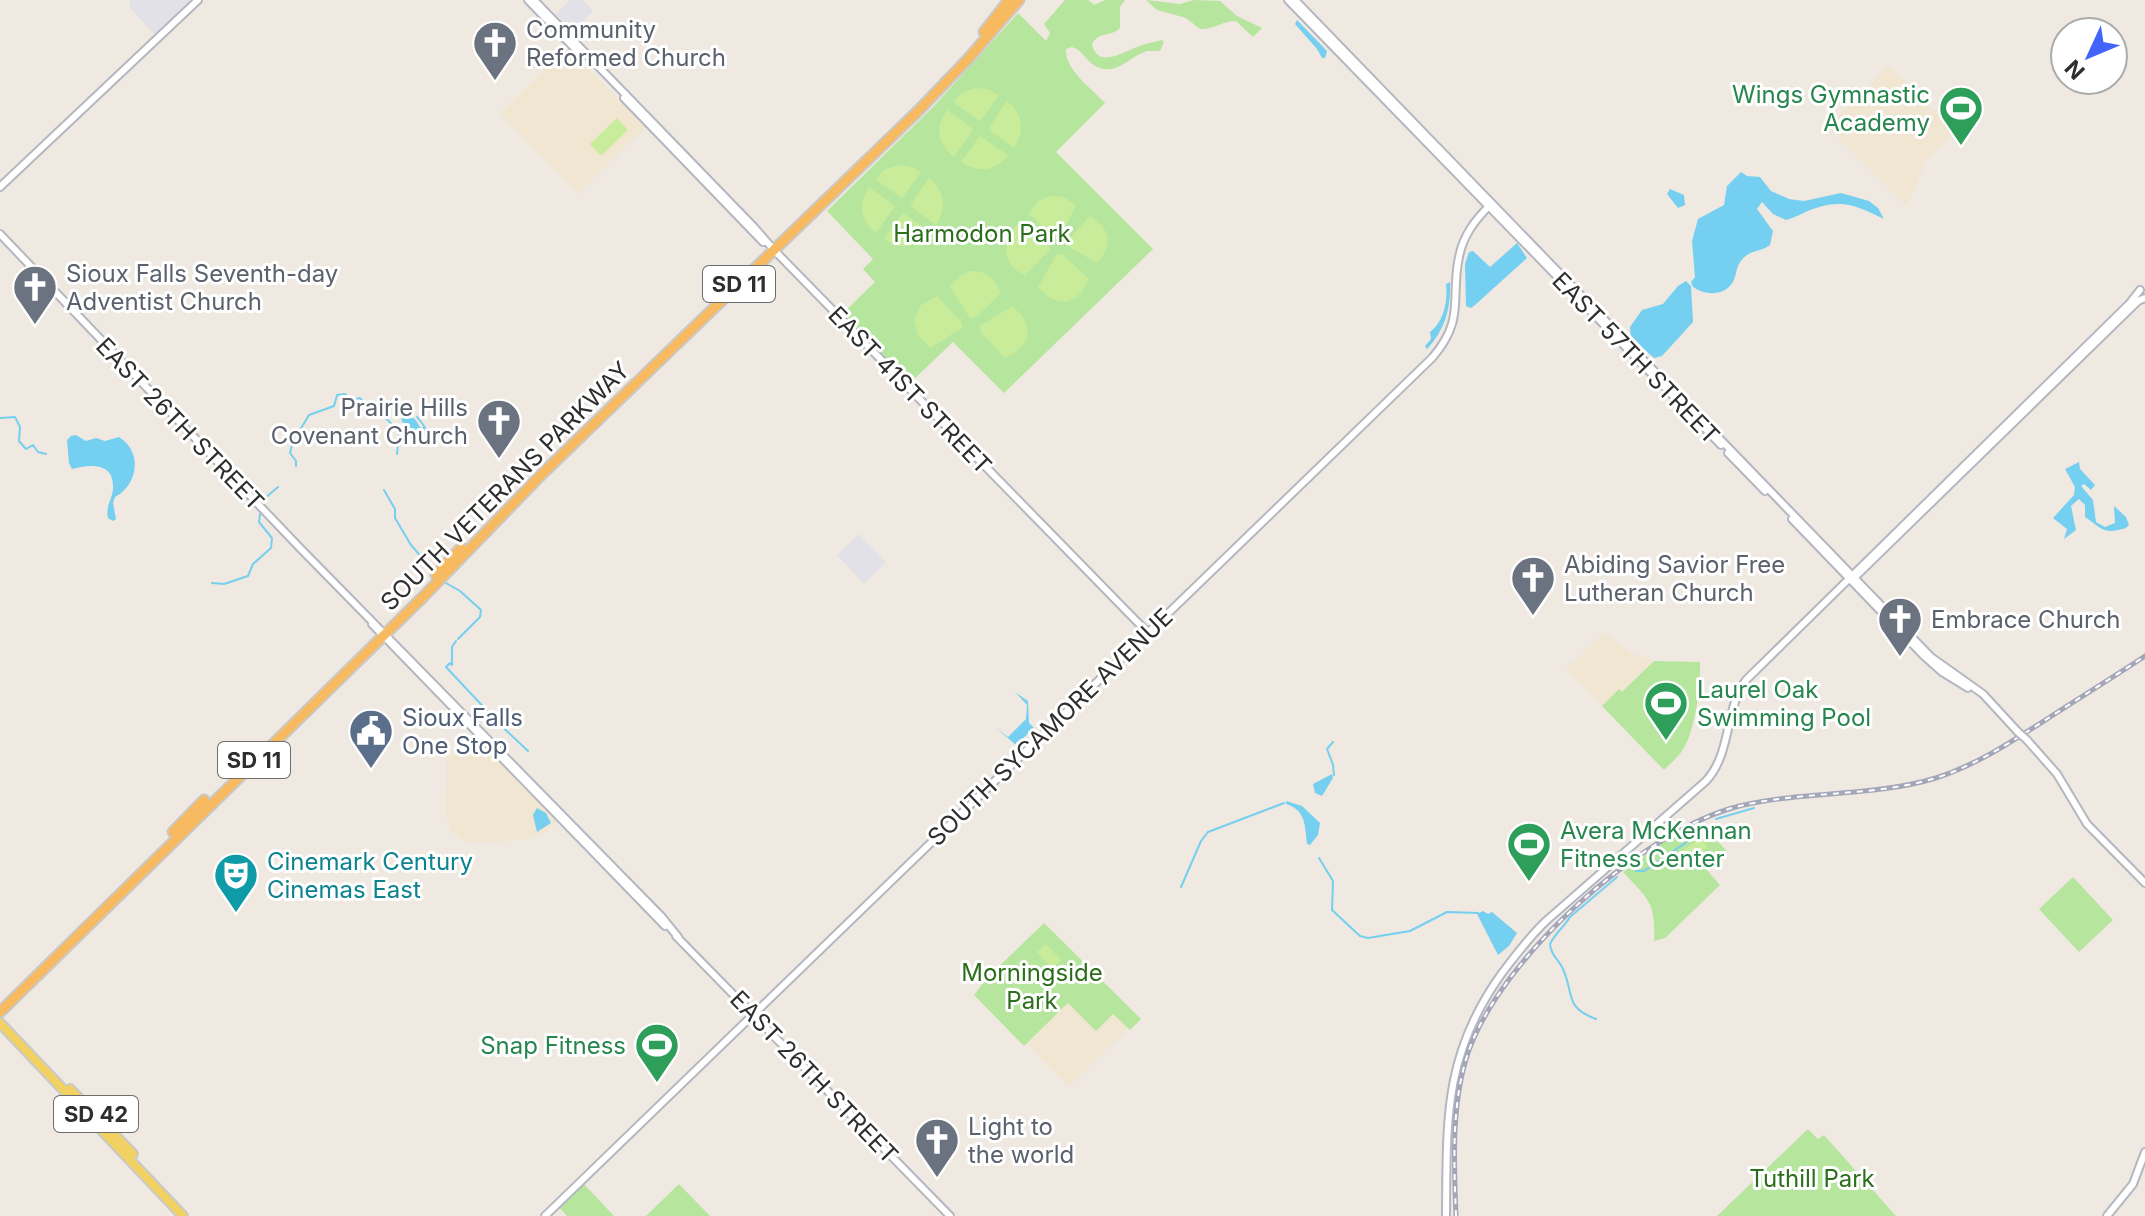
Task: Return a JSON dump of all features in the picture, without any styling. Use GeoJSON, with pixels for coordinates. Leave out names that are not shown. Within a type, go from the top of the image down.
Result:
{"type":"FeatureCollection","features":[{"type":"Feature","properties":{"kind":"highway","name":"SOUTH VETERANS PARKWAY"},"geometry":{"type":"LineString","coordinates":[[0,1012],[53,953],[188,816],[382,633],[945,75],[1009,0]]}},
{"type":"Feature","properties":{"kind":"highway","name":"SOUTH VETERANS PARKWAY"},"geometry":{"type":"LineString","coordinates":[[772,248],[934,95],[1019,0]]}},
{"type":"Feature","properties":{"kind":"main road"},"geometry":{"type":"LineString","coordinates":[[0,187],[198,0]]}},
{"type":"Feature","properties":{"kind":"main road","name":"EAST 41ST STREET"},"geometry":{"type":"LineString","coordinates":[[531,0],[1146,634]]}},
{"type":"Feature","properties":{"kind":"main road","name":"EAST 57TH STREET"},"geometry":{"type":"LineString","coordinates":[[1288,0],[1852,578],[1941,666],[1979,691],[2027,740],[2057,774],[2090,827],[2145,883]]}},
{"type":"Feature","properties":{"kind":"main road","name":"EAST 57TH STREET"},"geometry":{"type":"LineString","coordinates":[[1295,0],[1490,205]]}},
{"type":"Feature","properties":{"kind":"main road","name":"SOUTH SYCAMORE AVENUE"},"geometry":{"type":"LineString","coordinates":[[545,1216],[1438,350],[1448,334],[1455,313],[1462,244],[1475,220],[1490,205]]}},
{"type":"Feature","properties":{"kind":"main road","name":"EAST 26TH STREET"},"geometry":{"type":"LineString","coordinates":[[0,234],[320,569],[950,1216]]}},
{"type":"Feature","properties":{"kind":"main road"},"geometry":{"type":"LineString","coordinates":[[1852,578],[2129,304],[2145,283]]}},
{"type":"Feature","properties":{"kind":"main road"},"geometry":{"type":"LineString","coordinates":[[1446,1216],[1450,1090],[1462,1046],[1487,995],[1530,937],[1681,805],[1715,770],[1738,694],[1746,680],[2138,301],[2145,298],[2140,290]]}},
{"type":"Feature","properties":{"kind":"main road","name":"EAST 57TH STREET"},"geometry":{"type":"LineString","coordinates":[[1852,578],[1937,668],[1993,705]]}},
{"type":"Feature","properties":{"kind":"main road"},"geometry":{"type":"LineString","coordinates":[[1896,628],[1919,645]]}},
{"type":"Feature","properties":{"kind":"main road","name":"SD 42"},"geometry":{"type":"LineString","coordinates":[[0,1023],[183,1216]]}},
{"type":"Feature","properties":{"kind":"main road","name":"SD 42"},"geometry":{"type":"LineString","coordinates":[[13,1037],[17,1037],[91,1109],[191,1216]]}},
{"type":"Feature","properties":{"kind":"main road"},"geometry":{"type":"LineString","coordinates":[[2107,1216],[2133,1184],[2145,1152]]}},
{"type":"Feature","properties":{"kind":"shaded area"},"geometry":{"type":"Polygon","coordinates":[[[130,0],[189,0],[192,3],[156,36],[130,8],[130,0]]]}},
{"type":"Feature","properties":{"kind":"shaded area"},"geometry":{"type":"Polygon","coordinates":[[[570,0],[583,0],[593,11],[572,32],[556,14],[570,0]]]}},
{"type":"Feature","properties":{"kind":"shaded area"},"geometry":{"type":"Polygon","coordinates":[[[568,48],[646,127],[578,194],[500,113],[568,48]]]}},
{"type":"Feature","properties":{"kind":"shaded area"},"geometry":{"type":"Polygon","coordinates":[[[1889,65],[1955,132],[1924,163],[1915,190],[1905,205],[1828,127],[1889,65]]]}},
{"type":"Feature","properties":{"kind":"shaded area"},"geometry":{"type":"Polygon","coordinates":[[[859,534],[886,562],[864,584],[837,555],[859,534]]]}},
{"type":"Feature","properties":{"kind":"shaded area"},"geometry":{"type":"Polygon","coordinates":[[[1605,632],[1631,653],[1654,661],[1622,693],[1618,690],[1602,706],[1566,669],[1605,632]]]}},
{"type":"Feature","properties":{"kind":"shaded area"},"geometry":{"type":"Polygon","coordinates":[[[479,740],[556,821],[547,831],[528,839],[476,843],[463,841],[451,831],[446,815],[447,757],[464,752],[479,740]]]}},
{"type":"Feature","properties":{"kind":"shaded area"},"geometry":{"type":"Polygon","coordinates":[[[1068,1003],[1113,1014],[1128,1029],[1069,1087],[1027,1044],[1068,1003]]]}},
{"type":"Feature","properties":{"kind":"green space","name":"Harmodon Park"},"geometry":{"type":"Polygon","coordinates":[[[1065,0],[1088,0],[1094,5],[1105,0],[1125,0],[1120,7],[1120,28],[1098,37],[1092,44],[1100,56],[1106,58],[1144,44],[1164,42],[1160,51],[1141,53],[1111,69],[1093,65],[1072,47],[1066,49],[1074,71],[1105,103],[1056,152],[1153,249],[1004,393],[953,342],[910,383],[842,314],[875,282],[863,269],[873,259],[827,211],[934,106],[1018,13],[1046,41],[1050,33],[1044,24],[1065,0]]]}},
{"type":"Feature","properties":{"kind":"green space"},"geometry":{"type":"Polygon","coordinates":[[[1146,0],[1180,4],[1194,0],[1220,1],[1237,16],[1262,28],[1253,37],[1236,21],[1200,29],[1186,18],[1157,10],[1146,0]]]}},
{"type":"Feature","properties":{"kind":"green space"},"geometry":{"type":"Polygon","coordinates":[[[975,88],[999,95],[980,121],[953,102],[962,93],[975,88]]]}},
{"type":"Feature","properties":{"kind":"green space"},"geometry":{"type":"Polygon","coordinates":[[[1007,101],[1021,123],[1014,148],[988,129],[1007,101]]]}},
{"type":"Feature","properties":{"kind":"green space"},"geometry":{"type":"Polygon","coordinates":[[[947,110],[973,129],[954,157],[944,146],[940,135],[939,128],[947,110]]]}},
{"type":"Feature","properties":{"kind":"green space"},"geometry":{"type":"Polygon","coordinates":[[[617,118],[628,130],[601,156],[590,144],[617,118]]]}},
{"type":"Feature","properties":{"kind":"green space"},"geometry":{"type":"Polygon","coordinates":[[[980,136],[1008,155],[992,168],[974,168],[961,162],[980,136]]]}},
{"type":"Feature","properties":{"kind":"green space"},"geometry":{"type":"Polygon","coordinates":[[[897,165],[921,172],[902,198],[875,179],[884,170],[897,165]]]}},
{"type":"Feature","properties":{"kind":"green space"},"geometry":{"type":"Polygon","coordinates":[[[929,178],[943,200],[936,225],[910,206],[929,178]]]}},
{"type":"Feature","properties":{"kind":"green space"},"geometry":{"type":"Polygon","coordinates":[[[869,187],[895,206],[876,233],[862,212],[869,187]]]}},
{"type":"Feature","properties":{"kind":"green space"},"geometry":{"type":"Polygon","coordinates":[[[1050,196],[1064,197],[1076,206],[1060,236],[1055,237],[1029,214],[1037,202],[1050,196]]]}},
{"type":"Feature","properties":{"kind":"green space"},"geometry":{"type":"Polygon","coordinates":[[[903,213],[930,232],[914,245],[897,245],[884,239],[903,213]]]}},
{"type":"Feature","properties":{"kind":"green space"},"geometry":{"type":"Polygon","coordinates":[[[1090,216],[1102,226],[1107,238],[1106,251],[1097,263],[1068,246],[1067,241],[1090,216]]]}},
{"type":"Feature","properties":{"kind":"green space"},"geometry":{"type":"Polygon","coordinates":[[[1017,225],[1049,244],[1050,249],[1025,276],[1012,266],[1006,253],[1008,239],[1017,225]]]}},
{"type":"Feature","properties":{"kind":"green space"},"geometry":{"type":"Polygon","coordinates":[[[1057,254],[1062,254],[1089,279],[1079,295],[1066,301],[1053,299],[1038,287],[1057,254]]]}},
{"type":"Feature","properties":{"kind":"green space"},"geometry":{"type":"Polygon","coordinates":[[[970,271],[990,276],[1001,293],[975,318],[970,318],[950,287],[970,271]]]}},
{"type":"Feature","properties":{"kind":"green space"},"geometry":{"type":"Polygon","coordinates":[[[937,296],[962,323],[962,328],[930,348],[918,335],[914,320],[921,305],[937,296]]]}},
{"type":"Feature","properties":{"kind":"green space"},"geometry":{"type":"Polygon","coordinates":[[[1012,306],[1024,320],[1027,335],[1021,347],[1005,358],[980,331],[980,326],[1012,306]]]}},
{"type":"Feature","properties":{"kind":"green space"},"geometry":{"type":"Polygon","coordinates":[[[1654,661],[1700,662],[1694,721],[1687,743],[1664,770],[1602,706],[1619,689],[1622,692],[1654,661]]]}},
{"type":"Feature","properties":{"kind":"green space"},"geometry":{"type":"Polygon","coordinates":[[[1700,823],[1726,850],[1706,869],[1720,885],[1665,938],[1654,941],[1654,918],[1649,902],[1623,872],[1657,846],[1700,823]]]}},
{"type":"Feature","properties":{"kind":"green space"},"geometry":{"type":"Polygon","coordinates":[[[1701,838],[1708,847],[1691,859],[1685,851],[1690,860],[1675,871],[1668,861],[1701,838]]]}},
{"type":"Feature","properties":{"kind":"green space"},"geometry":{"type":"Polygon","coordinates":[[[2073,877],[2113,920],[2079,952],[2039,909],[2073,877]]]}},
{"type":"Feature","properties":{"kind":"green space","name":"Morningside Park"},"geometry":{"type":"Polygon","coordinates":[[[1044,923],[1141,1019],[1130,1030],[1113,1014],[1096,1031],[1068,1003],[1024,1046],[974,995],[987,978],[1044,923]]]}},
{"type":"Feature","properties":{"kind":"green space"},"geometry":{"type":"Polygon","coordinates":[[[1046,944],[1061,960],[1053,969],[1037,952],[1046,944]]]}},
{"type":"Feature","properties":{"kind":"green space","name":"Tuthill Park"},"geometry":{"type":"Polygon","coordinates":[[[1808,1129],[1818,1139],[1824,1135],[1896,1216],[1717,1216],[1808,1129]]]}},
{"type":"Feature","properties":{"kind":"green space"},"geometry":{"type":"Polygon","coordinates":[[[581,1181],[614,1216],[567,1216],[557,1205],[581,1181]]]}},
{"type":"Feature","properties":{"kind":"green space"},"geometry":{"type":"Polygon","coordinates":[[[679,1184],[710,1216],[646,1216],[679,1184]]]}},
{"type":"Feature","properties":{"kind":"water"},"geometry":{"type":"Polygon","coordinates":[[[1297,20],[1327,51],[1325,58],[1295,24],[1297,20]]]}},
{"type":"Feature","properties":{"kind":"water"},"geometry":{"type":"Polygon","coordinates":[[[1741,172],[1760,177],[1771,191],[1789,199],[1804,201],[1841,193],[1869,201],[1878,208],[1884,219],[1860,208],[1835,204],[1786,220],[1773,214],[1762,202],[1757,209],[1773,231],[1770,245],[1743,258],[1729,287],[1714,293],[1703,292],[1693,287],[1691,282],[1695,277],[1692,241],[1698,219],[1724,205],[1727,186],[1741,172]]]}},
{"type":"Feature","properties":{"kind":"water"},"geometry":{"type":"Polygon","coordinates":[[[1670,189],[1684,195],[1685,205],[1678,208],[1667,194],[1670,189]]]}},
{"type":"Feature","properties":{"kind":"water"},"geometry":{"type":"Polygon","coordinates":[[[1517,243],[1527,258],[1475,305],[1471,308],[1466,306],[1465,264],[1469,252],[1473,251],[1490,267],[1517,243]]]}},
{"type":"Feature","properties":{"kind":"water"},"geometry":{"type":"Polygon","coordinates":[[[1686,281],[1691,286],[1693,322],[1662,356],[1654,358],[1631,338],[1630,327],[1642,310],[1663,304],[1686,281]]]}},
{"type":"Feature","properties":{"kind":"water"},"geometry":{"type":"Polygon","coordinates":[[[1450,282],[1446,318],[1427,349],[1425,346],[1431,339],[1430,332],[1439,323],[1444,310],[1446,284],[1450,282]]]}},
{"type":"Feature","properties":{"kind":"water"},"geometry":{"type":"Polygon","coordinates":[[[417,415],[428,430],[413,446],[420,432],[411,439],[401,419],[407,416],[415,419],[422,430],[417,415]]]}},
{"type":"Feature","properties":{"kind":"water"},"geometry":{"type":"Polygon","coordinates":[[[76,435],[86,441],[119,437],[132,451],[133,477],[123,492],[115,497],[116,519],[113,521],[107,513],[113,490],[109,472],[92,466],[72,469],[69,463],[67,440],[76,435]]]}},
{"type":"Feature","properties":{"kind":"water"},"geometry":{"type":"Polygon","coordinates":[[[2079,462],[2080,469],[2095,485],[2091,490],[2084,484],[2081,486],[2093,500],[2096,522],[2105,527],[2115,523],[2114,506],[2126,517],[2129,525],[2126,528],[2108,531],[2100,528],[2085,517],[2085,505],[2079,499],[2071,506],[2076,530],[2064,539],[2067,529],[2053,518],[2074,495],[2075,487],[2065,469],[2079,462]]]}},
{"type":"Feature","properties":{"kind":"water"},"geometry":{"type":"Polygon","coordinates":[[[1015,692],[1028,701],[1029,723],[1034,728],[1016,745],[995,727],[1008,737],[1026,719],[1027,705],[1015,692]]]}},
{"type":"Feature","properties":{"kind":"water"},"geometry":{"type":"Polygon","coordinates":[[[1332,774],[1333,778],[1322,796],[1315,793],[1313,784],[1332,774]]]}},
{"type":"Feature","properties":{"kind":"water"},"geometry":{"type":"Polygon","coordinates":[[[1286,801],[1302,806],[1320,823],[1318,835],[1310,845],[1307,844],[1301,815],[1286,801]]]}},
{"type":"Feature","properties":{"kind":"water"},"geometry":{"type":"Polygon","coordinates":[[[537,808],[546,813],[551,823],[537,832],[533,815],[537,808]]]}},
{"type":"Feature","properties":{"kind":"water"},"geometry":{"type":"Polygon","coordinates":[[[1483,911],[1488,914],[1492,912],[1517,933],[1509,946],[1498,955],[1477,914],[1483,911]]]}},
{"type":"Feature","properties":{"kind":"waterway"},"geometry":{"type":"LineString","coordinates":[[296,466],[290,453],[295,433],[309,415],[334,406],[337,395],[345,394],[352,400],[360,398],[370,411],[383,416],[393,426],[399,433],[397,454]]}},
{"type":"Feature","properties":{"kind":"waterway"},"geometry":{"type":"LineString","coordinates":[[0,418],[15,417],[20,427],[19,441],[26,449],[33,445],[38,452],[46,454]]}},
{"type":"Feature","properties":{"kind":"waterway"},"geometry":{"type":"LineString","coordinates":[[264,499],[278,487]]}},
{"type":"Feature","properties":{"kind":"waterway"},"geometry":{"type":"LineString","coordinates":[[384,490],[395,509],[395,518],[411,545],[431,568]]}},
{"type":"Feature","properties":{"kind":"waterway"},"geometry":{"type":"LineString","coordinates":[[212,583],[224,584],[248,576],[253,564],[271,548],[272,538],[259,522],[260,514]]}},
{"type":"Feature","properties":{"kind":"waterway"},"geometry":{"type":"LineString","coordinates":[[446,583],[481,610],[480,617],[458,639]]}},
{"type":"Feature","properties":{"kind":"waterway"},"geometry":{"type":"LineString","coordinates":[[456,641],[452,647],[452,665],[450,663],[446,667],[492,716]]}},
{"type":"Feature","properties":{"kind":"waterway"},"geometry":{"type":"LineString","coordinates":[[494,719],[528,751]]}},
{"type":"Feature","properties":{"kind":"waterway"},"geometry":{"type":"LineString","coordinates":[[1333,742],[1327,749],[1334,775]]}},
{"type":"Feature","properties":{"kind":"waterway"},"geometry":{"type":"LineString","coordinates":[[1181,887],[1208,832],[1284,803]]}},
{"type":"Feature","properties":{"kind":"waterway"},"geometry":{"type":"LineString","coordinates":[[1716,819],[1754,808]]}},
{"type":"Feature","properties":{"kind":"waterway"},"geometry":{"type":"LineString","coordinates":[[1636,871],[1644,871],[1706,829]]}},
{"type":"Feature","properties":{"kind":"waterway"},"geometry":{"type":"LineString","coordinates":[[1319,858],[1333,881],[1332,910],[1360,936],[1368,938],[1410,931],[1447,912],[1478,913]]}},
{"type":"Feature","properties":{"kind":"waterway"},"geometry":{"type":"LineString","coordinates":[[1596,1019],[1574,1004],[1566,976],[1550,944],[1570,917],[1617,877]]}},
{"type":"Feature","properties":{"kind":"railway"},"geometry":{"type":"LineString","coordinates":[[1456,1216],[1455,1134],[1459,1093],[1468,1053],[1485,1017],[1509,979],[1576,906],[1615,873],[1655,845],[1695,823],[1732,808],[1757,802],[1886,789],[1952,772],[2011,742],[2145,656]]}},
{"type":"Feature","properties":{"kind":"place","name":"Community Reformed Church"},"geometry":{"type":"Point","coordinates":[495,82]}},
{"type":"Feature","properties":{"kind":"place","name":"Wings Gymnastic Academy"},"geometry":{"type":"Point","coordinates":[1961,147]}},
{"type":"Feature","properties":{"kind":"place","name":"Sioux Falls Seventh-day Adventist Church"},"geometry":{"type":"Point","coordinates":[35,326]}},
{"type":"Feature","properties":{"kind":"place","name":"Prairie Hills Covenant Church"},"geometry":{"type":"Point","coordinates":[499,460]}},
{"type":"Feature","properties":{"kind":"place","name":"Abiding Savior Free Lutheran Church"},"geometry":{"type":"Point","coordinates":[1533,617]}},
{"type":"Feature","properties":{"kind":"place","name":"Embrace Church"},"geometry":{"type":"Point","coordinates":[1900,658]}},
{"type":"Feature","properties":{"kind":"place","name":"Laurel Oak Swimming Pool"},"geometry":{"type":"Point","coordinates":[1666,742]}},
{"type":"Feature","properties":{"kind":"place","name":"Sioux Falls One Stop"},"geometry":{"type":"Point","coordinates":[371,770]}},
{"type":"Feature","properties":{"kind":"place","name":"Avera McKennan Fitness Center"},"geometry":{"type":"Point","coordinates":[1529,883]}},
{"type":"Feature","properties":{"kind":"place","name":"Cinemark Century Cinemas East"},"geometry":{"type":"Point","coordinates":[236,914]}},
{"type":"Feature","properties":{"kind":"place","name":"Snap Fitness"},"geometry":{"type":"Point","coordinates":[657,1084]}},
{"type":"Feature","properties":{"kind":"place","name":"Light to the world"},"geometry":{"type":"Point","coordinates":[937,1179]}}]}
